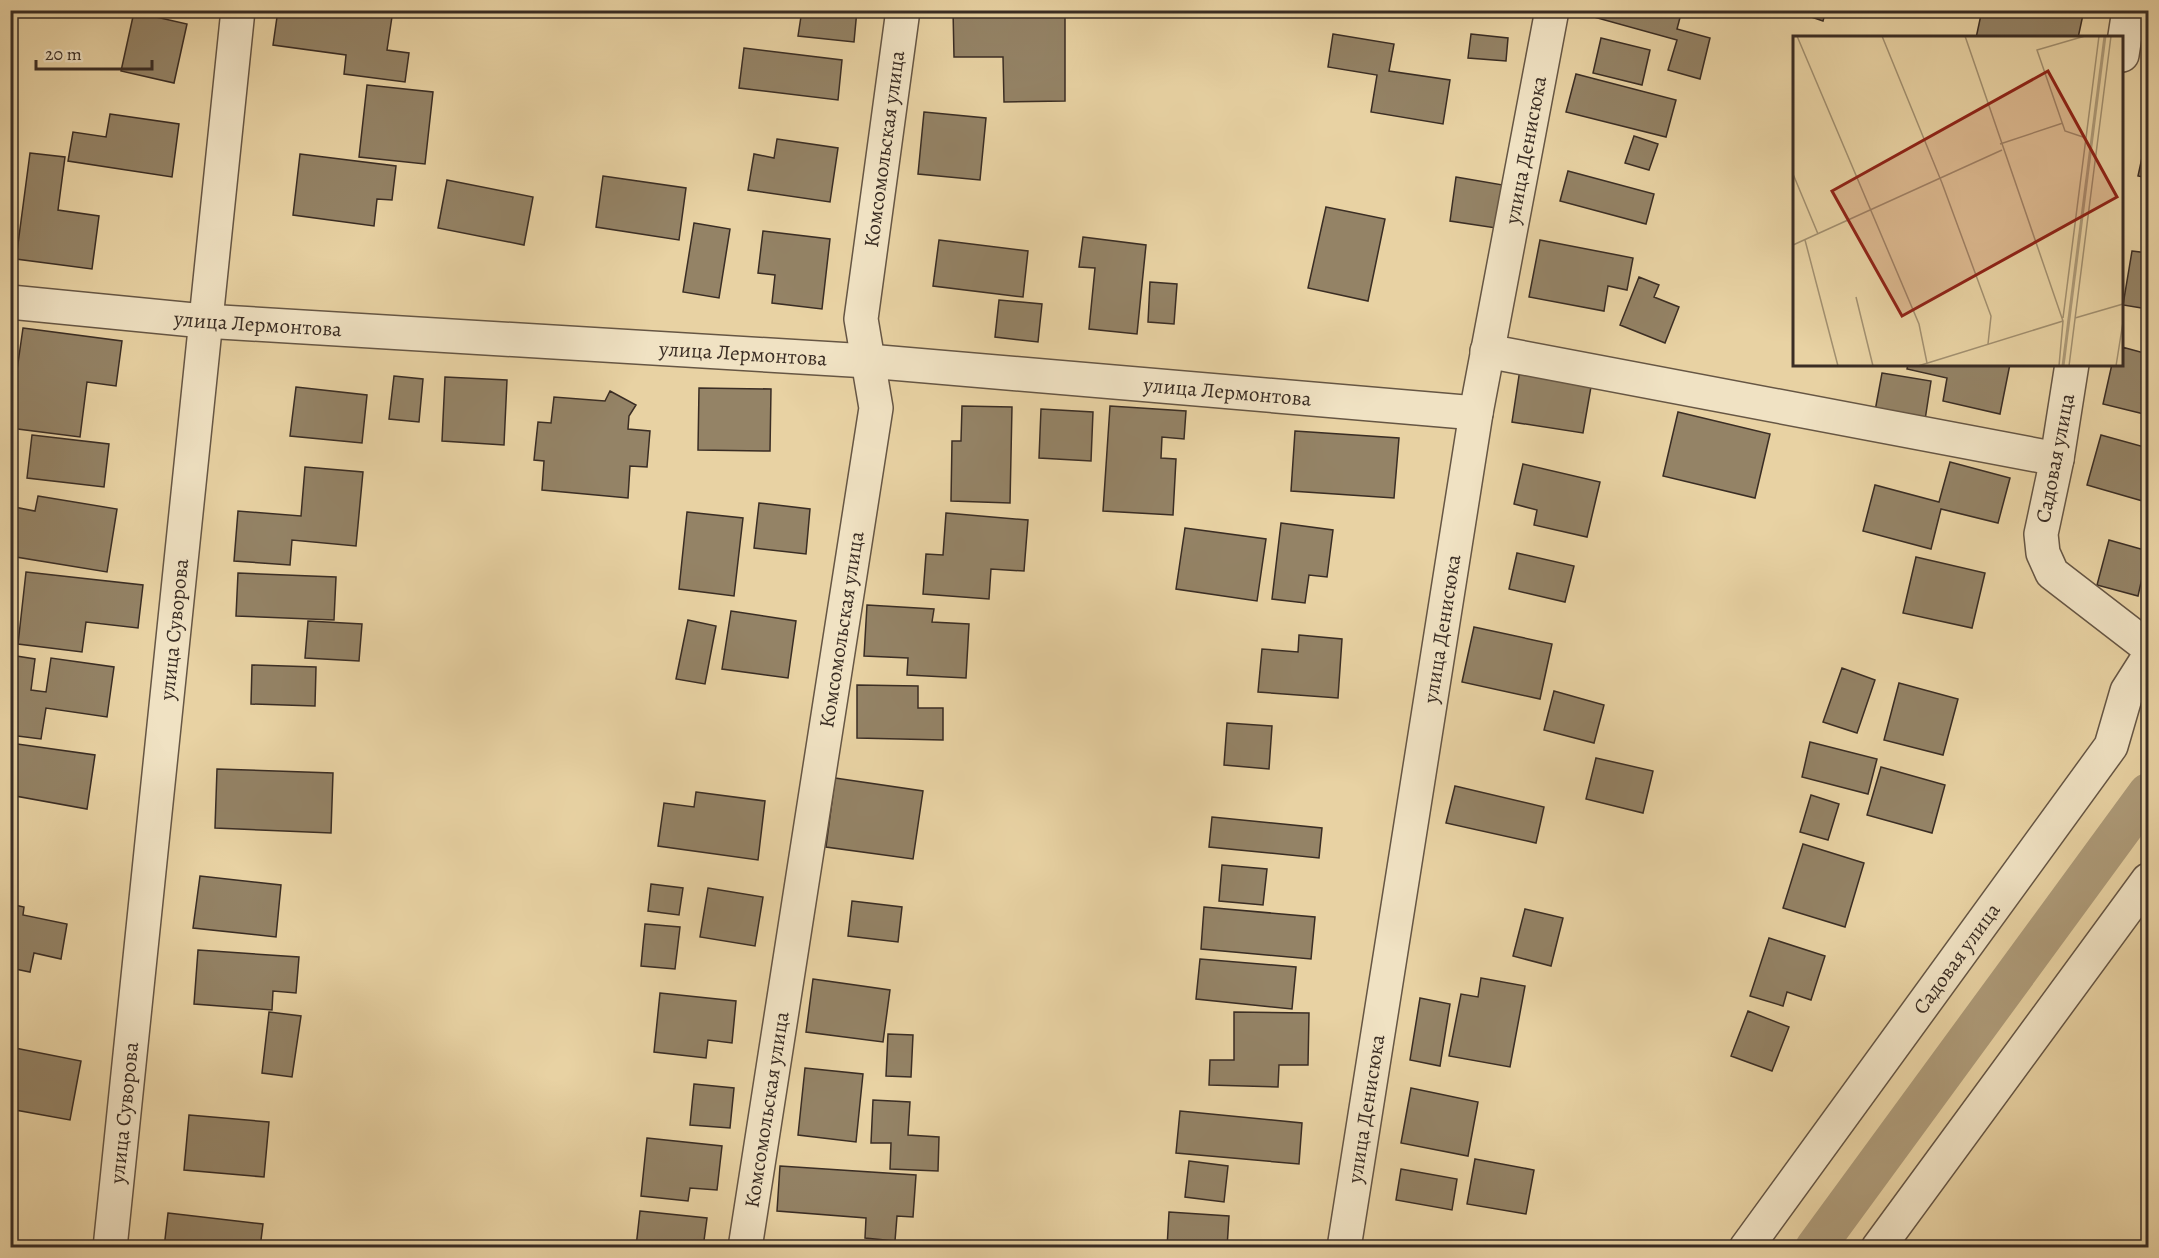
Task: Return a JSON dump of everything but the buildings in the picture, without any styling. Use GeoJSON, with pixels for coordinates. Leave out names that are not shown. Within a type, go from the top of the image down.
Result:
{"type":"FeatureCollection","features":[{"type":"Feature","properties":{"kind":"street","name":"улица Суворова"},"geometry":{"type":"LineString","coordinates":[[110,1248],[204,321],[238,10]]}},
{"type":"Feature","properties":{"kind":"street","name":"Комсомольская улица"},"geometry":{"type":"LineString","coordinates":[[745,1248],[876,408],[861,318],[903,10]]}},
{"type":"Feature","properties":{"kind":"street","name":"улица Денисюка"},"geometry":{"type":"LineString","coordinates":[[1344,1248],[1476,413],[1551,10]]}},
{"type":"Feature","properties":{"kind":"street"},"geometry":{"type":"LineString","coordinates":[[2123,44],[2129,10]]}},
{"type":"Feature","properties":{"kind":"street","name":"улица Лермонтова"},"geometry":{"type":"LineString","coordinates":[[10,302],[204,321],[868,361],[1476,413]]}},
{"type":"Feature","properties":{"kind":"street"},"geometry":{"type":"LineString","coordinates":[[1487,351],[2057,459]]}},
{"type":"Feature","properties":{"kind":"street","name":"Садовая улица"},"geometry":{"type":"LineString","coordinates":[[2072,366],[2057,459],[2041,534],[2043,553],[2052,573],[2148,647]]}},
{"type":"Feature","properties":{"kind":"street","name":"Садовая улица"},"geometry":{"type":"LineString","coordinates":[[1746,1248],[2111,746],[2127,691],[2148,658]]}},
{"type":"Feature","properties":{"kind":"street"},"geometry":{"type":"LineString","coordinates":[[1878,1248],[2148,880]]}},
{"type":"Feature","properties":{"kind":"waterway"},"geometry":{"type":"LineString","coordinates":[[1815,1248],[2148,793]]}}]}
